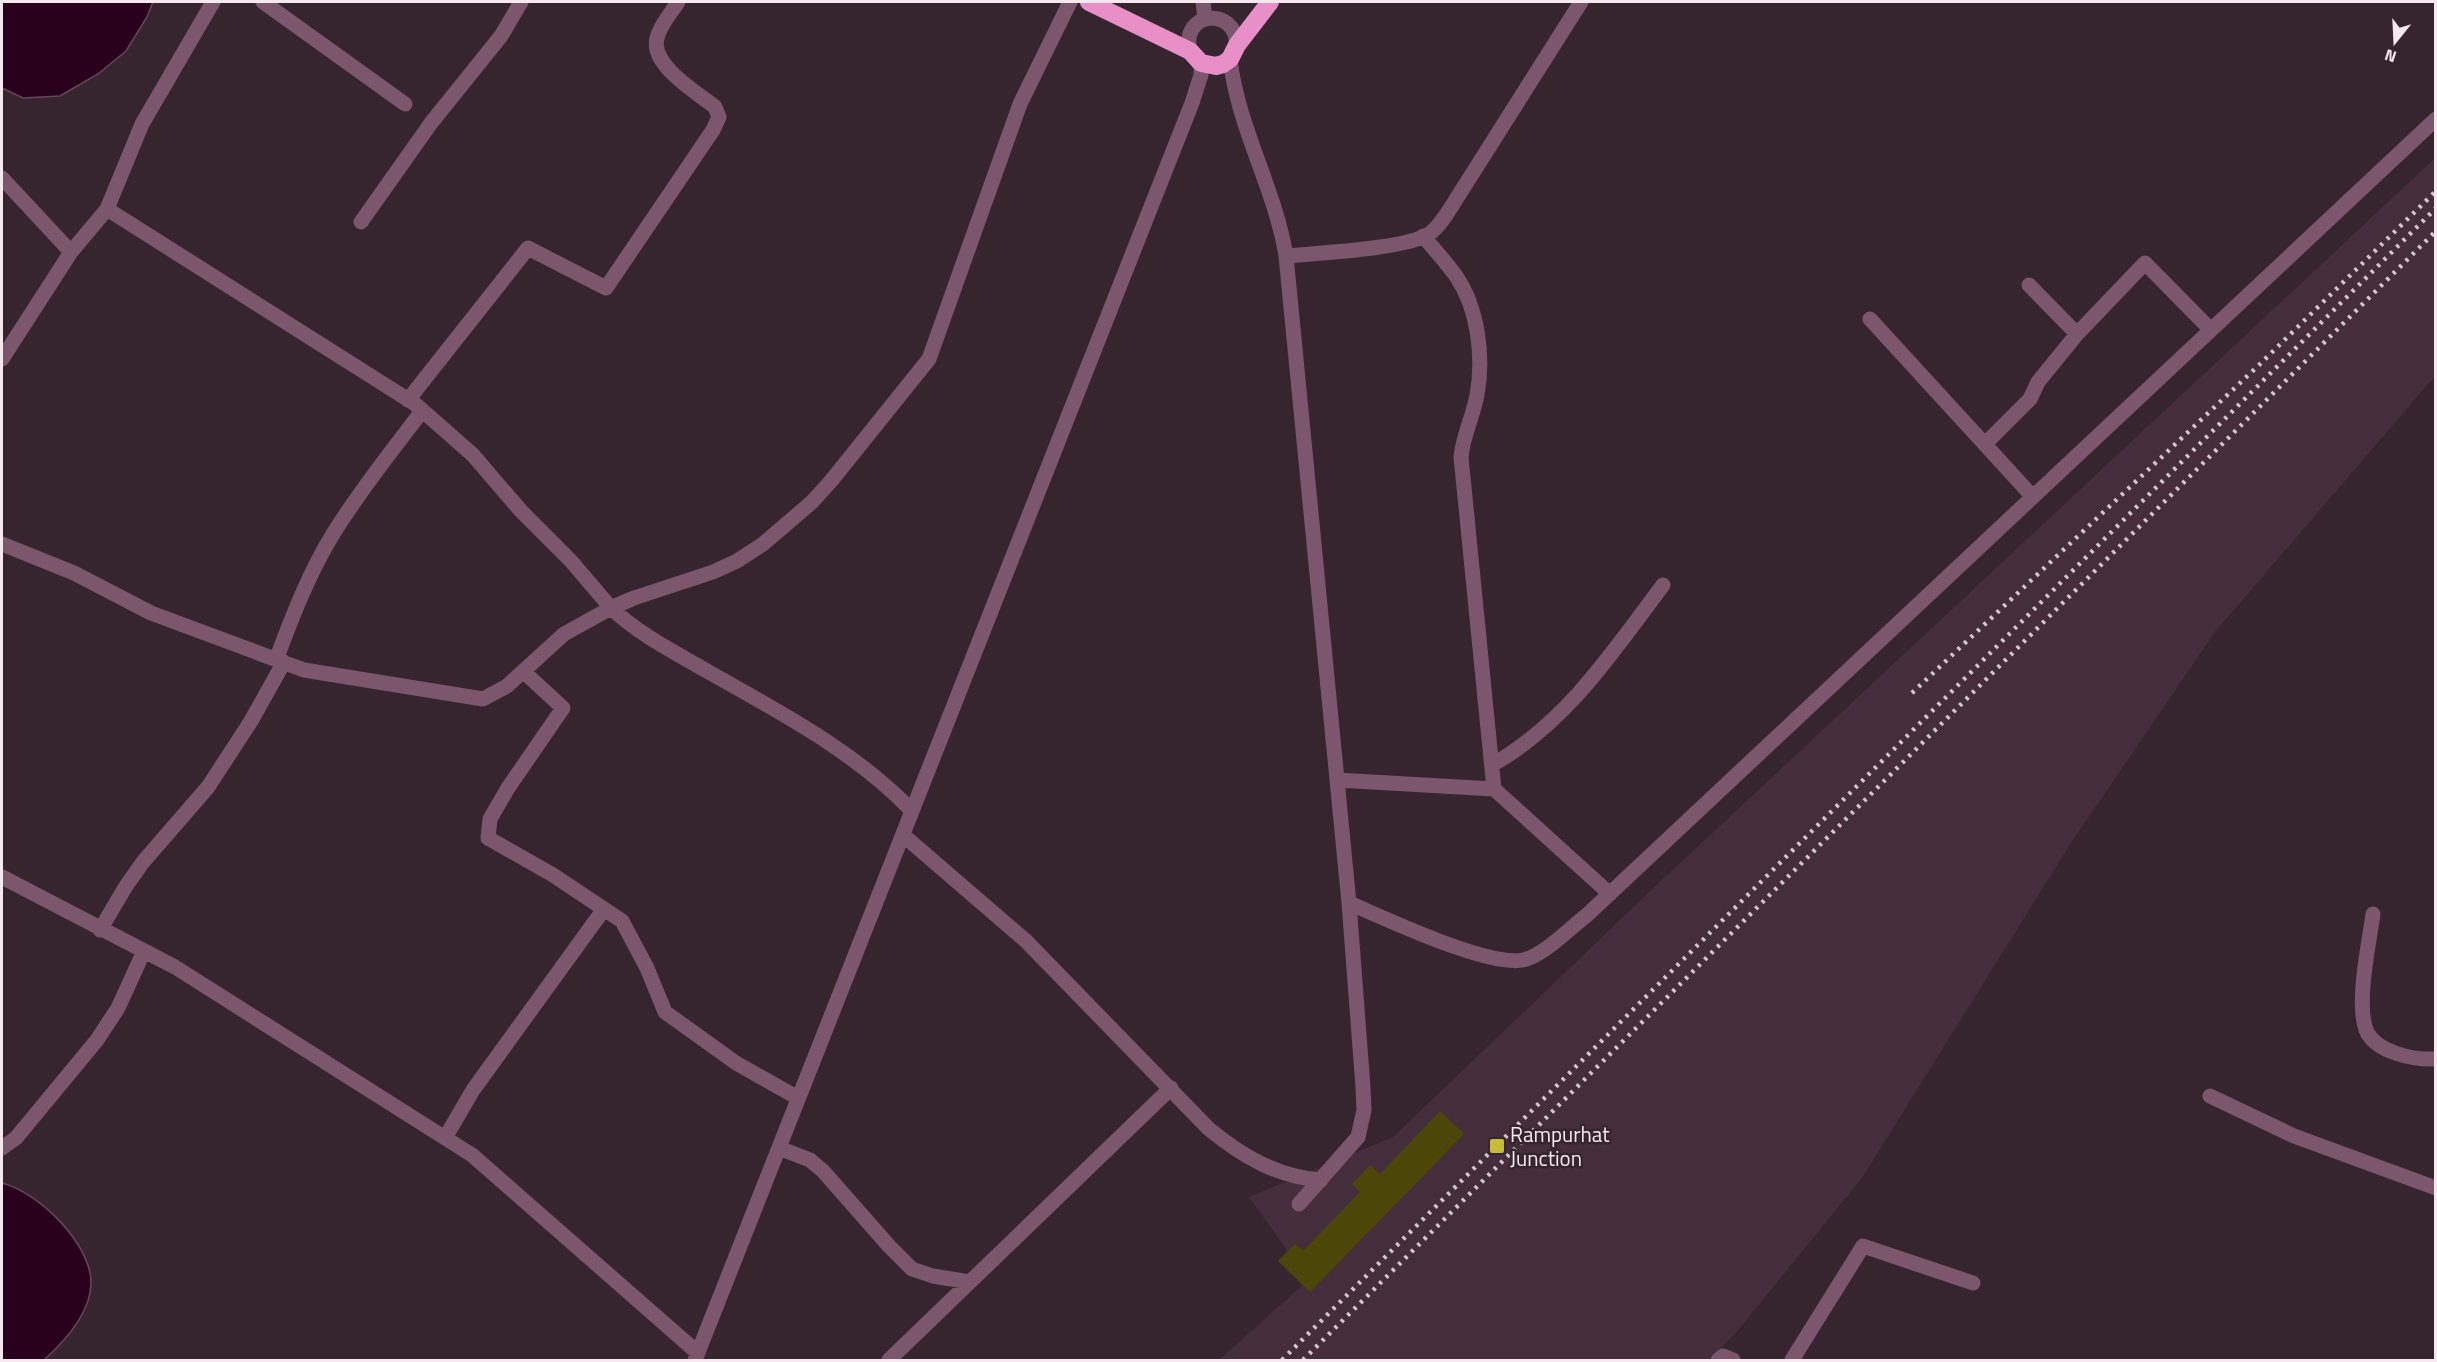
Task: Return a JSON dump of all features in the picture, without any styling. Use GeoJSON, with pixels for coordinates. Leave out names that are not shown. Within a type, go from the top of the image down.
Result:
{"type":"FeatureCollection","features":[{"type":"Feature","properties":{"kind":"highway"},"geometry":{"type":"LineString","coordinates":[[1089,2],[1216,66],[1233,52],[1270,2]]}},
{"type":"Feature","properties":{"kind":"street"},"geometry":{"type":"LineString","coordinates":[[2,359],[71,252],[107,209],[142,124],[213,2]]}},
{"type":"Feature","properties":{"kind":"street"},"geometry":{"type":"LineString","coordinates":[[263,2],[405,104]]}},
{"type":"Feature","properties":{"kind":"street"},"geometry":{"type":"LineString","coordinates":[[361,222],[431,123],[501,36],[521,2]]}},
{"type":"Feature","properties":{"kind":"street"},"geometry":{"type":"LineString","coordinates":[[408,400],[528,248],[606,288],[713,130],[719,117],[715,107],[662,64],[656,53],[657,39],[678,2]]}},
{"type":"Feature","properties":{"kind":"street"},"geometry":{"type":"LineString","coordinates":[[2,544],[74,573],[152,612],[304,670],[483,699],[507,686],[564,634],[634,598],[714,572],[737,561],[763,544],[812,502],[831,481],[929,358],[1020,104],[1071,2]]}},
{"type":"Feature","properties":{"kind":"street"},"geometry":{"type":"LineString","coordinates":[[1203,2],[1205,19]]}},
{"type":"Feature","properties":{"kind":"street"},"geometry":{"type":"LineString","coordinates":[[1286,256],[1399,244],[1418,240],[1430,233],[1443,220],[1581,2]]}},
{"type":"Feature","properties":{"kind":"street"},"geometry":{"type":"LineString","coordinates":[[2,877],[175,967],[472,1155],[696,1357],[1192,102],[1201,75],[1189,36],[1192,28],[1205,19],[1213,17],[1228,23],[1236,36],[1233,52],[1239,105],[1276,211],[1286,256],[1349,903],[1364,1110],[1358,1137],[1299,1204]]}},
{"type":"Feature","properties":{"kind":"street"},"geometry":{"type":"LineString","coordinates":[[1349,903],[1479,955],[1514,961],[1525,960],[1545,948],[1610,894],[2436,119]]}},
{"type":"Feature","properties":{"kind":"street"},"geometry":{"type":"LineString","coordinates":[[2,178],[71,252]]}},
{"type":"Feature","properties":{"kind":"street"},"geometry":{"type":"LineString","coordinates":[[107,209],[408,400],[473,455],[521,511],[571,561],[611,609],[639,632],[784,716],[851,759],[883,782],[912,811]]}},
{"type":"Feature","properties":{"kind":"street"},"geometry":{"type":"LineString","coordinates":[[1424,236],[1457,277],[1470,305],[1478,337],[1480,371],[1478,390],[1474,411],[1462,441],[1461,457],[1494,789]]}},
{"type":"Feature","properties":{"kind":"street"},"geometry":{"type":"LineString","coordinates":[[1985,444],[2030,399],[2038,382],[2077,334],[2145,263],[2211,330]]}},
{"type":"Feature","properties":{"kind":"street"},"geometry":{"type":"LineString","coordinates":[[2029,285],[2077,334]]}},
{"type":"Feature","properties":{"kind":"street"},"geometry":{"type":"LineString","coordinates":[[1870,319],[2033,497]]}},
{"type":"Feature","properties":{"kind":"street"},"geometry":{"type":"LineString","coordinates":[[100,930],[126,886],[208,788],[251,721],[280,661],[301,596],[332,536],[376,470],[422,411]]}},
{"type":"Feature","properties":{"kind":"street"},"geometry":{"type":"LineString","coordinates":[[1492,765],[1542,731],[1586,688],[1663,585]]}},
{"type":"Feature","properties":{"kind":"street"},"geometry":{"type":"LineString","coordinates":[[524,672],[562,708],[490,819],[488,838],[553,875],[622,921],[647,968],[665,1012],[736,1063],[798,1098]]}},
{"type":"Feature","properties":{"kind":"street"},"geometry":{"type":"LineString","coordinates":[[1337,780],[1494,789],[1610,894]]}},
{"type":"Feature","properties":{"kind":"street"},"geometry":{"type":"LineString","coordinates":[[903,835],[1026,941],[1209,1129],[1233,1148],[1274,1170],[1321,1180]]}},
{"type":"Feature","properties":{"kind":"street"},"geometry":{"type":"LineString","coordinates":[[445,1138],[473,1090],[604,909]]}},
{"type":"Feature","properties":{"kind":"street"},"geometry":{"type":"LineString","coordinates":[[2373,914],[2363,995],[2363,1016],[2367,1032],[2394,1054],[2409,1058],[2436,1059]]}},
{"type":"Feature","properties":{"kind":"street"},"geometry":{"type":"LineString","coordinates":[[2,1148],[16,1138],[97,1040],[118,1008],[144,951]]}},
{"type":"Feature","properties":{"kind":"street"},"geometry":{"type":"LineString","coordinates":[[889,1360],[1171,1088]]}},
{"type":"Feature","properties":{"kind":"street"},"geometry":{"type":"LineString","coordinates":[[2210,1096],[2294,1136],[2436,1188]]}},
{"type":"Feature","properties":{"kind":"street"},"geometry":{"type":"LineString","coordinates":[[779,1148],[810,1160],[823,1171],[912,1269],[933,1276],[970,1282]]}},
{"type":"Feature","properties":{"kind":"street"},"geometry":{"type":"LineString","coordinates":[[1792,1360],[1863,1246],[1973,1283]]}},
{"type":"Feature","properties":{"kind":"street"},"geometry":{"type":"LineString","coordinates":[[1718,1360],[1723,1356],[1733,1360]]}},
{"type":"Feature","properties":{"kind":"shaded area"},"geometry":{"type":"Polygon","coordinates":[[[2,2],[153,2],[147,17],[126,51],[98,74],[60,96],[23,98],[2,88],[2,2]]]}},
{"type":"Feature","properties":{"kind":"shaded area"},"geometry":{"type":"Polygon","coordinates":[[[2435,158],[2435,376],[2215,632],[2071,843],[1862,1178],[1735,1334],[1709,1360],[1219,1360],[1308,1280],[1249,1197],[1393,1137],[1649,892],[2435,158]]]}},
{"type":"Feature","properties":{"kind":"shaded area"},"geometry":{"type":"Polygon","coordinates":[[[2,1183],[16,1188],[46,1208],[73,1237],[89,1269],[91,1284],[86,1306],[75,1326],[44,1360],[2,1360],[2,1183]]]}},
{"type":"Feature","properties":{"kind":"building"},"geometry":{"type":"Polygon","coordinates":[[[1440,1111],[1464,1134],[1310,1292],[1278,1261],[1295,1244],[1303,1251],[1360,1192],[1352,1184],[1370,1165],[1380,1174],[1440,1111]]]}},
{"type":"Feature","properties":{"kind":"railway"},"geometry":{"type":"LineString","coordinates":[[1912,693],[2258,366],[2436,191]]}},
{"type":"Feature","properties":{"kind":"railway"},"geometry":{"type":"LineString","coordinates":[[1282,1360],[2436,208]]}},
{"type":"Feature","properties":{"kind":"railway"},"geometry":{"type":"LineString","coordinates":[[1303,1360],[2436,231]]}},
{"type":"Feature","properties":{"kind":"place","name":"Rampurhat Junction"},"geometry":{"type":"Point","coordinates":[1497,1146]}}]}
